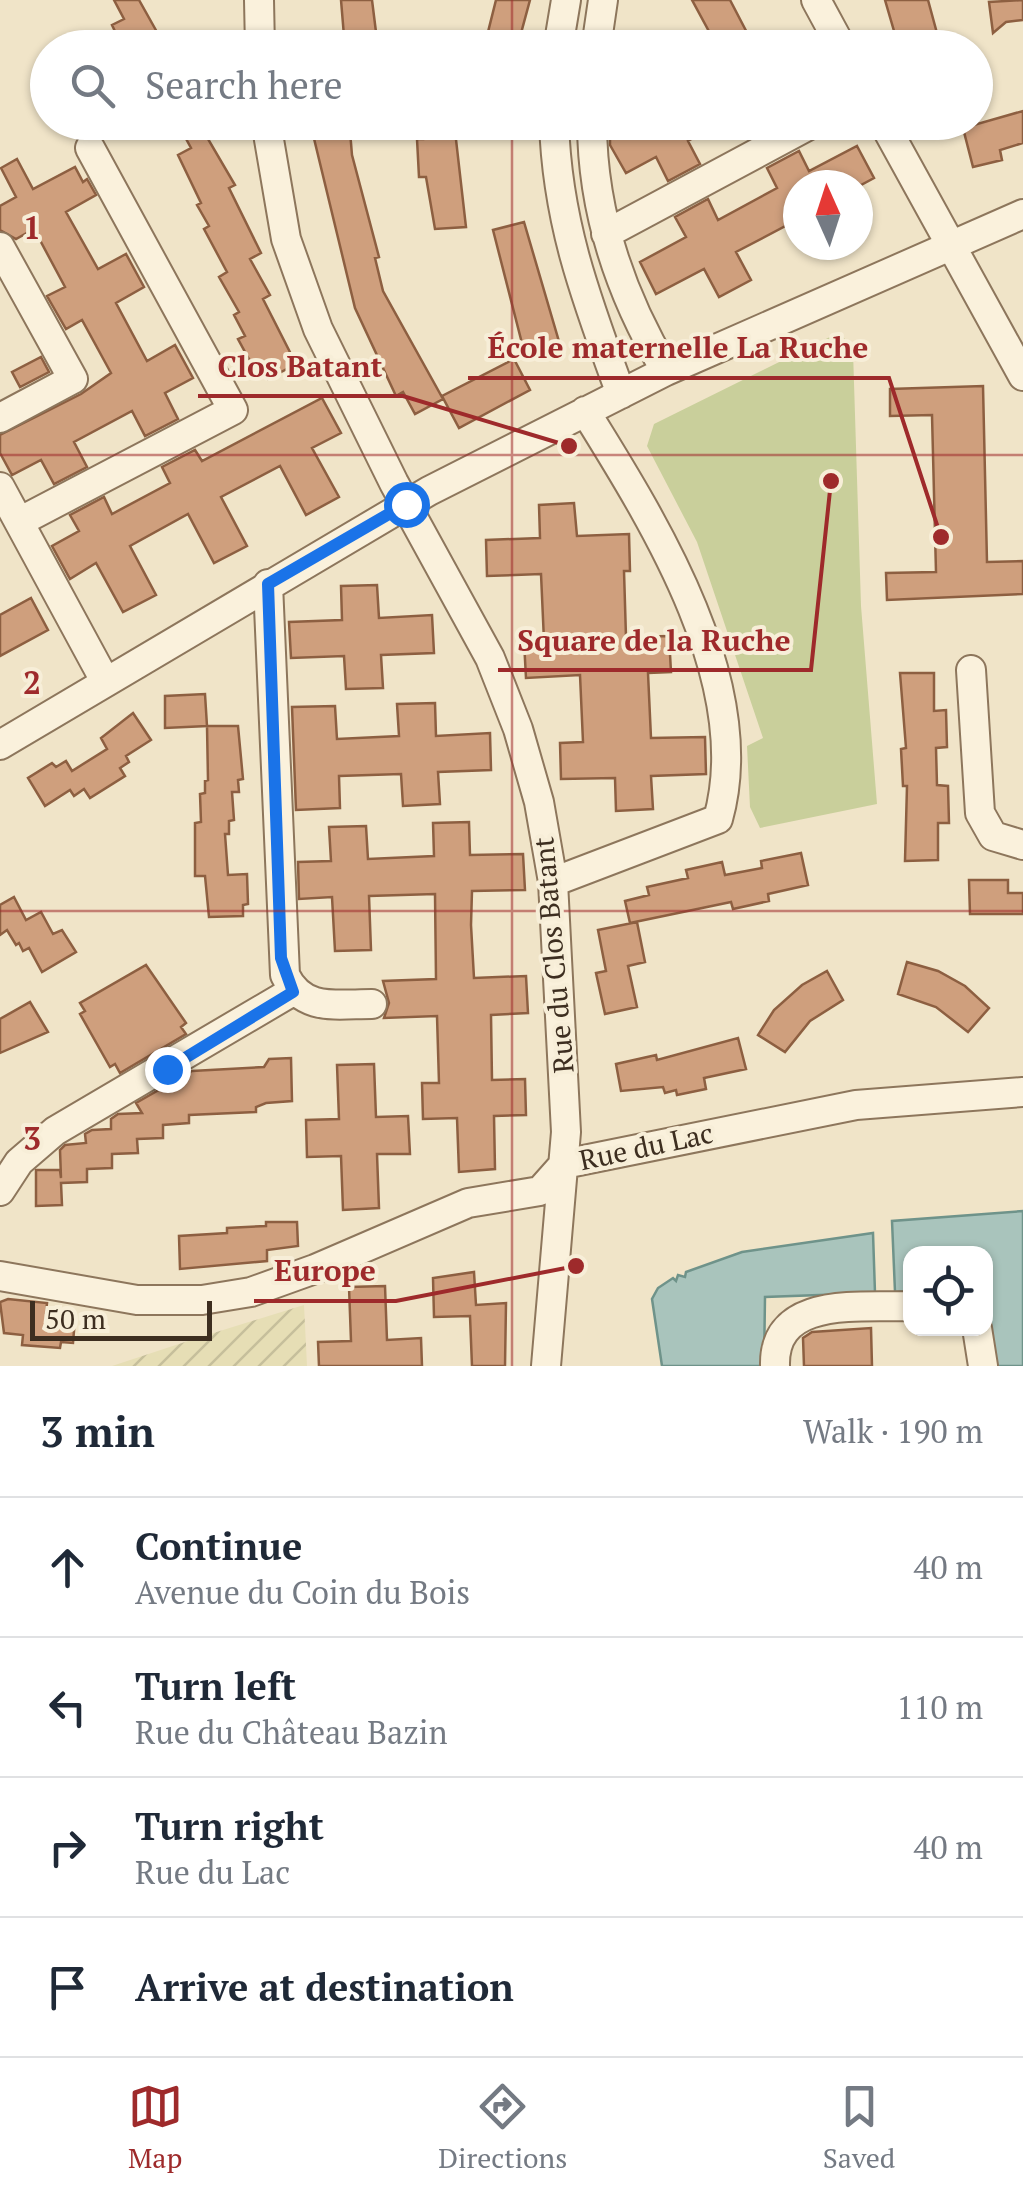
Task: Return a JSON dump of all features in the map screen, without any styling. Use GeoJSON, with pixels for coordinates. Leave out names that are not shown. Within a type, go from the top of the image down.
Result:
{"type":"FeatureCollection","features":[{"type":"Feature","properties":{"kind":"street"},"geometry":{"type":"LineString","coordinates":[[259,0],[260,30]]}},
{"type":"Feature","properties":{"kind":"street"},"geometry":{"type":"LineString","coordinates":[[561,30],[566,0]]}},
{"type":"Feature","properties":{"kind":"street"},"geometry":{"type":"LineString","coordinates":[[599,30],[603,0]]}},
{"type":"Feature","properties":{"kind":"street"},"geometry":{"type":"LineString","coordinates":[[816,0],[832,30]]}},
{"type":"Feature","properties":{"kind":"street","name":"Rue du Clos Batant"},"geometry":{"type":"LineString","coordinates":[[268,140],[292,257],[318,329],[406,504],[490,658],[518,729],[539,802],[553,882],[566,1132],[546,1366]]}},
{"type":"Feature","properties":{"kind":"street"},"geometry":{"type":"LineString","coordinates":[[555,140],[568,246],[621,394]]}},
{"type":"Feature","properties":{"kind":"street"},"geometry":{"type":"LineString","coordinates":[[594,140],[606,234],[639,326],[666,370]]}},
{"type":"Feature","properties":{"kind":"street"},"geometry":{"type":"LineString","coordinates":[[606,234],[781,140]]}},
{"type":"Feature","properties":{"kind":"street"},"geometry":{"type":"LineString","coordinates":[[893,140],[1023,376]]}},
{"type":"Feature","properties":{"kind":"street"},"geometry":{"type":"LineString","coordinates":[[19,522],[232,410],[90,148]]}},
{"type":"Feature","properties":{"kind":"street"},"geometry":{"type":"LineString","coordinates":[[0,745],[104,679],[406,504],[585,410],[666,370],[1023,214]]}},
{"type":"Feature","properties":{"kind":"street"},"geometry":{"type":"LineString","coordinates":[[0,247],[72,378],[0,418]]}},
{"type":"Feature","properties":{"kind":"street"},"geometry":{"type":"LineString","coordinates":[[553,882],[718,819],[728,784],[724,720],[694,614],[644,506],[585,410]]}},
{"type":"Feature","properties":{"kind":"street"},"geometry":{"type":"LineString","coordinates":[[0,488],[104,679]]}},
{"type":"Feature","properties":{"kind":"street"},"geometry":{"type":"LineString","coordinates":[[268,584],[281,958],[293,992],[318,1005],[372,1004]]}},
{"type":"Feature","properties":{"kind":"street"},"geometry":{"type":"LineString","coordinates":[[971,670],[980,813],[993,836],[1023,845]]}},
{"type":"Feature","properties":{"kind":"street"},"geometry":{"type":"LineString","coordinates":[[0,1191],[19,1162],[55,1131],[293,992]]}},
{"type":"Feature","properties":{"kind":"street","name":"Rue du Lac"},"geometry":{"type":"LineString","coordinates":[[0,1276],[137,1300],[202,1300],[251,1292],[468,1204],[540,1192],[564,1164],[856,1105],[1023,1092]]}},
{"type":"Feature","properties":{"kind":"street"},"geometry":{"type":"LineString","coordinates":[[775,1366],[782,1332],[796,1318],[814,1311],[903,1306]]}},
{"type":"Feature","properties":{"kind":"street"},"geometry":{"type":"LineString","coordinates":[[979,1336],[983,1366]]}},
{"type":"Feature","properties":{"kind":"shaded area"},"geometry":{"type":"Polygon","coordinates":[[[304,1305],[307,1366],[112,1366],[191,1340],[304,1305]]]}},
{"type":"Feature","properties":{"kind":"green space"},"geometry":{"type":"Polygon","coordinates":[[[840,332],[853,351],[861,606],[877,804],[760,828],[750,807],[747,746],[763,738],[697,542],[647,446],[654,424],[840,332]]]}},
{"type":"Feature","properties":{"kind":"water"},"geometry":{"type":"Polygon","coordinates":[[[1023,1211],[1023,1366],[989,1366],[993,1246],[903,1246],[903,1291],[895,1292],[892,1221],[1023,1211]]]}},
{"type":"Feature","properties":{"kind":"water"},"geometry":{"type":"Polygon","coordinates":[[[873,1233],[875,1293],[765,1297],[764,1366],[662,1366],[652,1299],[658,1288],[673,1278],[676,1281],[678,1275],[685,1277],[686,1272],[742,1252],[873,1233]]]}},
{"type":"Feature","properties":{"kind":"building"},"geometry":{"type":"Polygon","coordinates":[[[114,0],[139,0],[156,30],[114,30],[112,25],[124,19],[114,0]]]}},
{"type":"Feature","properties":{"kind":"building"},"geometry":{"type":"Polygon","coordinates":[[[341,0],[372,0],[376,30],[344,30],[341,0]]]}},
{"type":"Feature","properties":{"kind":"building"},"geometry":{"type":"Polygon","coordinates":[[[496,0],[530,0],[522,30],[488,30],[496,0]]]}},
{"type":"Feature","properties":{"kind":"building"},"geometry":{"type":"Polygon","coordinates":[[[692,0],[730,0],[746,30],[708,30],[692,0]]]}},
{"type":"Feature","properties":{"kind":"building"},"geometry":{"type":"Polygon","coordinates":[[[885,0],[928,0],[936,30],[894,30],[885,0]]]}},
{"type":"Feature","properties":{"kind":"building"},"geometry":{"type":"Polygon","coordinates":[[[1023,0],[1023,20],[1006,22],[993,33],[989,2],[1023,0]]]}},
{"type":"Feature","properties":{"kind":"building"},"geometry":{"type":"Polygon","coordinates":[[[1023,111],[1023,143],[1000,150],[1002,160],[973,167],[966,140],[993,140],[993,120],[1023,111]]]}},
{"type":"Feature","properties":{"kind":"building"},"geometry":{"type":"Polygon","coordinates":[[[187,140],[209,140],[235,185],[229,188],[261,253],[250,259],[270,295],[263,299],[296,364],[268,379],[263,368],[256,372],[238,339],[245,336],[234,315],[239,312],[219,277],[227,272],[204,229],[209,226],[197,205],[201,203],[178,155],[191,148],[187,140]]]}},
{"type":"Feature","properties":{"kind":"building"},"geometry":{"type":"Polygon","coordinates":[[[314,140],[351,140],[379,257],[375,258],[383,291],[443,399],[415,414],[403,392],[396,396],[355,308],[314,140]]]}},
{"type":"Feature","properties":{"kind":"building"},"geometry":{"type":"Polygon","coordinates":[[[417,140],[456,140],[466,227],[435,229],[426,177],[419,177],[417,140]]]}},
{"type":"Feature","properties":{"kind":"building"},"geometry":{"type":"Polygon","coordinates":[[[610,140],[690,140],[700,164],[668,181],[656,157],[626,173],[610,140]]]}},
{"type":"Feature","properties":{"kind":"building"},"geometry":{"type":"Polygon","coordinates":[[[857,146],[870,170],[811,170],[857,146]]]}},
{"type":"Feature","properties":{"kind":"building"},"geometry":{"type":"Polygon","coordinates":[[[799,151],[808,170],[783,170],[783,227],[736,252],[751,280],[719,297],[704,269],[656,294],[640,262],[686,237],[675,217],[708,199],[718,220],[777,188],[767,168],[799,151]]]}},
{"type":"Feature","properties":{"kind":"building"},"geometry":{"type":"Polygon","coordinates":[[[17,159],[33,189],[75,167],[83,182],[87,179],[96,195],[66,212],[98,269],[126,254],[144,287],[116,303],[147,361],[175,345],[193,378],[165,393],[178,419],[145,436],[132,411],[74,442],[87,467],[54,484],[41,460],[12,475],[0,453],[0,435],[81,394],[111,373],[82,320],[66,329],[47,296],[65,287],[34,229],[16,239],[0,230],[0,206],[16,197],[1,168],[17,159]]]}},
{"type":"Feature","properties":{"kind":"building"},"geometry":{"type":"Polygon","coordinates":[[[524,222],[560,345],[525,355],[493,230],[524,222]]]}},
{"type":"Feature","properties":{"kind":"building"},"geometry":{"type":"Polygon","coordinates":[[[41,357],[49,372],[20,387],[12,372],[41,357]]]}},
{"type":"Feature","properties":{"kind":"building"},"geometry":{"type":"Polygon","coordinates":[[[514,359],[530,390],[459,428],[442,396],[514,359]]]}},
{"type":"Feature","properties":{"kind":"building"},"geometry":{"type":"Polygon","coordinates":[[[983,386],[987,562],[1023,561],[1023,594],[887,600],[886,573],[936,572],[932,415],[890,416],[890,389],[983,386]]]}},
{"type":"Feature","properties":{"kind":"building"},"geometry":{"type":"Polygon","coordinates":[[[322,398],[341,433],[312,448],[339,497],[306,515],[280,466],[221,497],[247,546],[214,563],[188,514],[130,546],[156,595],[123,612],[96,563],[70,579],[52,546],[79,531],[70,515],[104,497],[112,514],[170,483],[162,467],[195,450],[202,461],[322,398]]]}},
{"type":"Feature","properties":{"kind":"building"},"geometry":{"type":"Polygon","coordinates":[[[574,503],[577,536],[629,534],[630,571],[624,571],[626,637],[669,636],[671,672],[648,673],[651,738],[705,737],[706,774],[651,776],[653,809],[616,811],[615,778],[561,779],[560,743],[583,742],[580,675],[526,678],[524,641],[544,641],[541,574],[487,576],[486,540],[540,538],[539,505],[574,503]]]}},
{"type":"Feature","properties":{"kind":"building"},"geometry":{"type":"Polygon","coordinates":[[[377,585],[379,618],[432,615],[434,653],[381,655],[383,688],[346,689],[344,656],[291,658],[289,622],[342,620],[341,586],[377,585]]]}},
{"type":"Feature","properties":{"kind":"building"},"geometry":{"type":"Polygon","coordinates":[[[31,598],[48,630],[0,656],[0,615],[31,598]]]}},
{"type":"Feature","properties":{"kind":"building"},"geometry":{"type":"Polygon","coordinates":[[[900,673],[934,673],[934,711],[946,710],[947,747],[936,748],[937,785],[948,786],[949,823],[938,823],[938,860],[905,861],[907,786],[903,786],[901,749],[906,748],[900,673]]]}},
{"type":"Feature","properties":{"kind":"building"},"geometry":{"type":"Polygon","coordinates":[[[205,694],[207,726],[165,728],[165,696],[205,694]]]}},
{"type":"Feature","properties":{"kind":"building"},"geometry":{"type":"Polygon","coordinates":[[[435,703],[436,736],[490,733],[491,770],[438,772],[440,804],[403,806],[401,774],[339,776],[340,808],[296,810],[292,707],[335,706],[337,739],[399,736],[397,704],[435,703]]]}},
{"type":"Feature","properties":{"kind":"building"},"geometry":{"type":"Polygon","coordinates":[[[133,713],[151,740],[126,756],[129,762],[120,768],[125,776],[90,798],[84,789],[74,796],[70,790],[45,806],[28,778],[52,763],[56,767],[66,761],[72,771],[107,749],[101,738],[133,713]]]}},
{"type":"Feature","properties":{"kind":"building"},"geometry":{"type":"Polygon","coordinates":[[[207,726],[238,726],[243,779],[238,780],[239,792],[232,792],[234,820],[229,821],[229,834],[225,834],[228,875],[247,874],[248,904],[243,905],[243,916],[209,917],[205,876],[195,876],[195,823],[201,822],[200,794],[205,793],[208,780],[207,726]]]}},
{"type":"Feature","properties":{"kind":"building"},"geometry":{"type":"Polygon","coordinates":[[[469,822],[470,855],[523,854],[525,890],[472,891],[471,925],[474,978],[526,976],[528,1013],[491,1015],[492,1080],[525,1079],[526,1115],[494,1116],[495,1169],[459,1172],[457,1118],[423,1119],[422,1083],[439,1083],[437,1016],[384,1018],[389,1003],[383,981],[436,979],[435,894],[369,896],[371,950],[335,951],[332,897],[299,899],[298,862],[331,861],[329,827],[366,826],[368,859],[434,856],[433,823],[469,822]]]}},
{"type":"Feature","properties":{"kind":"building"},"geometry":{"type":"Polygon","coordinates":[[[801,853],[808,885],[768,894],[769,901],[733,909],[731,902],[630,923],[625,901],[649,895],[647,887],[688,878],[686,870],[722,862],[725,875],[762,868],[761,861],[801,853]]]}},
{"type":"Feature","properties":{"kind":"building"},"geometry":{"type":"Polygon","coordinates":[[[969,880],[1008,880],[1008,893],[1023,893],[1023,914],[970,914],[969,880]]]}},
{"type":"Feature","properties":{"kind":"building"},"geometry":{"type":"Polygon","coordinates":[[[14,897],[26,920],[41,912],[53,934],[62,930],[76,952],[42,972],[29,948],[23,951],[7,930],[0,935],[0,905],[14,897]]]}},
{"type":"Feature","properties":{"kind":"building"},"geometry":{"type":"Polygon","coordinates":[[[637,922],[645,962],[628,966],[637,1007],[605,1014],[596,973],[606,971],[598,930],[637,922]]]}},
{"type":"Feature","properties":{"kind":"building"},"geometry":{"type":"Polygon","coordinates":[[[907,962],[938,971],[965,986],[989,1008],[968,1032],[936,1007],[898,994],[907,962]]]}},
{"type":"Feature","properties":{"kind":"building"},"geometry":{"type":"Polygon","coordinates":[[[146,965],[186,1023],[181,1027],[186,1034],[120,1073],[115,1064],[110,1067],[80,1014],[85,1011],[80,1003],[146,965]]]}},
{"type":"Feature","properties":{"kind":"building"},"geometry":{"type":"Polygon","coordinates":[[[827,971],[843,1000],[810,1021],[785,1052],[758,1035],[774,1010],[802,985],[827,971]]]}},
{"type":"Feature","properties":{"kind":"building"},"geometry":{"type":"Polygon","coordinates":[[[30,1002],[48,1032],[0,1053],[0,1019],[30,1002]]]}},
{"type":"Feature","properties":{"kind":"building"},"geometry":{"type":"Polygon","coordinates":[[[738,1038],[746,1069],[704,1078],[706,1089],[677,1095],[676,1090],[665,1093],[663,1087],[621,1091],[616,1064],[656,1055],[657,1060],[738,1038]]]}},
{"type":"Feature","properties":{"kind":"building"},"geometry":{"type":"Polygon","coordinates":[[[291,1058],[292,1101],[266,1103],[256,1107],[256,1112],[189,1115],[189,1123],[163,1125],[163,1138],[137,1139],[138,1153],[112,1154],[112,1168],[87,1169],[87,1182],[61,1183],[62,1205],[36,1206],[36,1170],[60,1170],[61,1178],[60,1150],[65,1145],[86,1143],[85,1134],[92,1130],[111,1129],[111,1119],[118,1114],[142,1113],[136,1103],[192,1071],[264,1067],[269,1059],[291,1058]]]}},
{"type":"Feature","properties":{"kind":"building"},"geometry":{"type":"Polygon","coordinates":[[[374,1064],[376,1117],[408,1116],[410,1154],[377,1154],[379,1208],[343,1210],[341,1156],[307,1157],[306,1120],[339,1119],[337,1065],[374,1064]]]}},
{"type":"Feature","properties":{"kind":"building"},"geometry":{"type":"Polygon","coordinates":[[[266,1222],[297,1222],[298,1246],[267,1250],[267,1261],[180,1269],[179,1236],[227,1233],[227,1228],[266,1226],[266,1222]]]}},
{"type":"Feature","properties":{"kind":"building"},"geometry":{"type":"Polygon","coordinates":[[[474,1272],[476,1305],[506,1303],[505,1366],[472,1366],[470,1316],[434,1317],[433,1278],[474,1272]]]}},
{"type":"Feature","properties":{"kind":"building"},"geometry":{"type":"Polygon","coordinates":[[[385,1286],[387,1340],[421,1338],[422,1366],[319,1366],[318,1342],[351,1341],[349,1287],[385,1286]]]}},
{"type":"Feature","properties":{"kind":"building"},"geometry":{"type":"Polygon","coordinates":[[[8,1299],[47,1303],[46,1313],[75,1319],[73,1343],[61,1342],[60,1348],[22,1345],[23,1335],[4,1333],[0,1302],[8,1299]]]}},
{"type":"Feature","properties":{"kind":"building"},"geometry":{"type":"Polygon","coordinates":[[[871,1328],[872,1366],[804,1366],[803,1338],[812,1332],[871,1328]]]}},
{"type":"Feature","properties":{"kind":"place","name":"Clos Batant"},"geometry":{"type":"Point","coordinates":[569,446]}},
{"type":"Feature","properties":{"kind":"place","name":"Square de la Ruche"},"geometry":{"type":"Point","coordinates":[831,481]}},
{"type":"Feature","properties":{"kind":"place","name":"École maternelle La Ruche"},"geometry":{"type":"Point","coordinates":[941,537]}},
{"type":"Feature","properties":{"kind":"place","name":"Europe"},"geometry":{"type":"Point","coordinates":[576,1266]}},
{"type":"Feature","properties":{"kind":"route"},"geometry":{"type":"LineString","coordinates":[[167,1069],[293,992],[281,958],[268,584],[406,504]]}}]}
